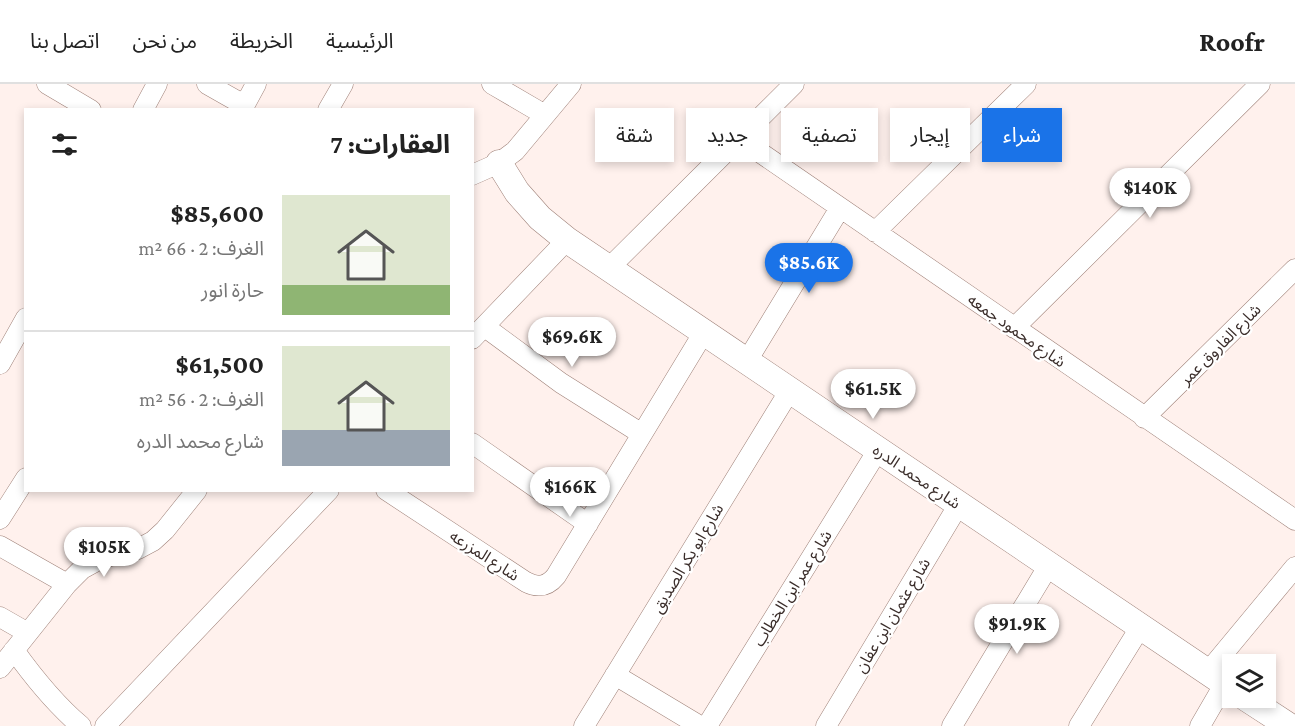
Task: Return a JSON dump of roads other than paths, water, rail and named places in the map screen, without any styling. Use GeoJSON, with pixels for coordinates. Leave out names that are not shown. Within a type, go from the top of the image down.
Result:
{"type":"FeatureCollection","features":[{"type":"Feature","properties":{"kind":"street"},"geometry":{"type":"LineString","coordinates":[[144,108],[157,84]]}},
{"type":"Feature","properties":{"kind":"street"},"geometry":{"type":"LineString","coordinates":[[207,84],[243,107],[256,84]]}},
{"type":"Feature","properties":{"kind":"street"},"geometry":{"type":"LineString","coordinates":[[329,108],[343,84]]}},
{"type":"Feature","properties":{"kind":"street"},"geometry":{"type":"LineString","coordinates":[[492,84],[545,115]]}},
{"type":"Feature","properties":{"kind":"street"},"geometry":{"type":"LineString","coordinates":[[474,174],[499,163],[514,151],[571,84]]}},
{"type":"Feature","properties":{"kind":"street"},"geometry":{"type":"LineString","coordinates":[[769,109],[794,84]]}},
{"type":"Feature","properties":{"kind":"street"},"geometry":{"type":"LineString","coordinates":[[875,232],[1026,84]]}},
{"type":"Feature","properties":{"kind":"street"},"geometry":{"type":"LineString","coordinates":[[1014,328],[1260,84]]}},
{"type":"Feature","properties":{"kind":"street"},"geometry":{"type":"LineString","coordinates":[[60,87],[88,108]]}},
{"type":"Feature","properties":{"kind":"street","name":"شارع محمود جمعه"},"geometry":{"type":"LineString","coordinates":[[769,159],[1295,520]]}},
{"type":"Feature","properties":{"kind":"street"},"geometry":{"type":"LineString","coordinates":[[609,268],[715,162]]}},
{"type":"Feature","properties":{"kind":"street","name":"شارع محمد الدره"},"geometry":{"type":"LineString","coordinates":[[499,163],[517,192],[540,218],[567,240],[1222,681]]}},
{"type":"Feature","properties":{"kind":"street"},"geometry":{"type":"LineString","coordinates":[[747,361],[840,208]]}},
{"type":"Feature","properties":{"kind":"street"},"geometry":{"type":"LineString","coordinates":[[567,240],[479,333],[642,434]]}},
{"type":"Feature","properties":{"kind":"street","name":"شارع الفاروق عمر"},"geometry":{"type":"LineString","coordinates":[[1144,418],[1295,269]]}},
{"type":"Feature","properties":{"kind":"street"},"geometry":{"type":"LineString","coordinates":[[0,364],[6,339],[24,320]]}},
{"type":"Feature","properties":{"kind":"street","name":"شارع المزرعه"},"geometry":{"type":"LineString","coordinates":[[389,492],[534,586],[551,583],[704,332]]}},
{"type":"Feature","properties":{"kind":"street","name":"شارع ابو بكر الصديق"},"geometry":{"type":"LineString","coordinates":[[584,726],[790,390]]}},
{"type":"Feature","properties":{"kind":"street"},"geometry":{"type":"LineString","coordinates":[[474,444],[588,524]]}},
{"type":"Feature","properties":{"kind":"street","name":"شارع عمر ابن الخطاب"},"geometry":{"type":"LineString","coordinates":[[707,726],[878,450]]}},
{"type":"Feature","properties":{"kind":"street"},"geometry":{"type":"LineString","coordinates":[[0,519],[24,481]]}},
{"type":"Feature","properties":{"kind":"street"},"geometry":{"type":"LineString","coordinates":[[0,668],[67,584],[82,569],[102,558],[138,549],[153,541],[165,530],[195,492]]}},
{"type":"Feature","properties":{"kind":"street"},"geometry":{"type":"LineString","coordinates":[[105,726],[327,492]]}},
{"type":"Feature","properties":{"kind":"street","name":"شارع عثمان ابن عفان"},"geometry":{"type":"LineString","coordinates":[[826,726],[959,504]]}},
{"type":"Feature","properties":{"kind":"street"},"geometry":{"type":"LineString","coordinates":[[0,546],[67,584]]}},
{"type":"Feature","properties":{"kind":"street"},"geometry":{"type":"LineString","coordinates":[[952,726],[1049,565]]}},
{"type":"Feature","properties":{"kind":"street"},"geometry":{"type":"LineString","coordinates":[[1239,654],[1295,567]]}},
{"type":"Feature","properties":{"kind":"street"},"geometry":{"type":"LineString","coordinates":[[0,617],[28,633]]}},
{"type":"Feature","properties":{"kind":"street"},"geometry":{"type":"LineString","coordinates":[[1079,726],[1141,627]]}},
{"type":"Feature","properties":{"kind":"street"},"geometry":{"type":"LineString","coordinates":[[14,650],[38,683],[64,712],[81,726]]}},
{"type":"Feature","properties":{"kind":"street"},"geometry":{"type":"LineString","coordinates":[[615,675],[700,726]]}},
{"type":"Feature","properties":{"kind":"street"},"geometry":{"type":"LineString","coordinates":[[1200,726],[1222,681]]}},
{"type":"Feature","properties":{"kind":"street"},"geometry":{"type":"LineString","coordinates":[[1260,708],[1284,725]]}}]}
